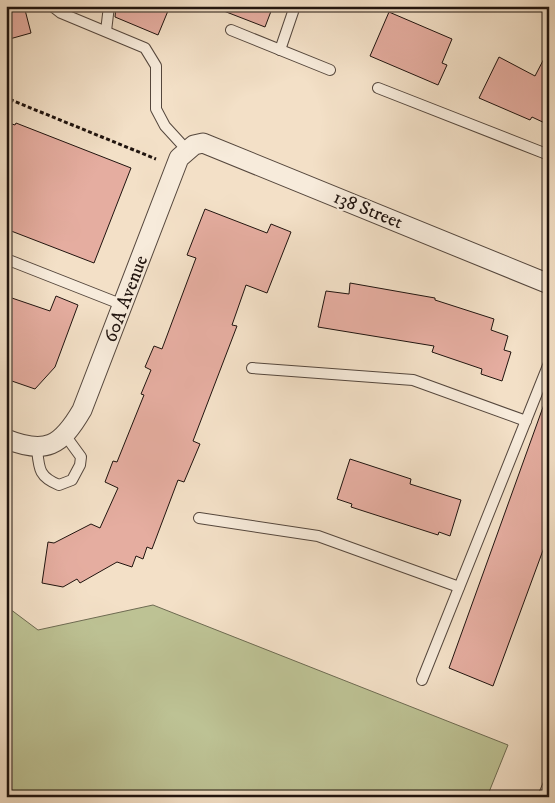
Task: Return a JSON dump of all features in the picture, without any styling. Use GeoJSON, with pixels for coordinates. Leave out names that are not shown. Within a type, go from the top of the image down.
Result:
{"type":"FeatureCollection","features":[{"type":"Feature","properties":{"kind":"street","name":"138 Street"},"geometry":{"type":"LineString","coordinates":[[186,149],[194,145],[203,144],[549,284]]}},
{"type":"Feature","properties":{"kind":"street","name":"60A Avenue"},"geometry":{"type":"LineString","coordinates":[[60,438],[70,432],[82,410],[179,158],[186,149]]}},
{"type":"Feature","properties":{"kind":"street"},"geometry":{"type":"LineString","coordinates":[[6,439],[38,449],[60,438]]}},
{"type":"Feature","properties":{"kind":"lane"},"geometry":{"type":"LineString","coordinates":[[52,6],[61,13],[145,48],[156,66],[156,109],[165,126],[186,149]]}},
{"type":"Feature","properties":{"kind":"lane"},"geometry":{"type":"LineString","coordinates":[[106,31],[109,6]]}},
{"type":"Feature","properties":{"kind":"lane"},"geometry":{"type":"LineString","coordinates":[[280,50],[296,6]]}},
{"type":"Feature","properties":{"kind":"lane"},"geometry":{"type":"LineString","coordinates":[[231,30],[330,70]]}},
{"type":"Feature","properties":{"kind":"lane"},"geometry":{"type":"LineString","coordinates":[[378,88],[549,155]]}},
{"type":"Feature","properties":{"kind":"lane"},"geometry":{"type":"LineString","coordinates":[[6,259],[123,305]]}},
{"type":"Feature","properties":{"kind":"lane"},"geometry":{"type":"LineString","coordinates":[[422,680],[549,363]]}},
{"type":"Feature","properties":{"kind":"lane"},"geometry":{"type":"LineString","coordinates":[[252,368],[413,380],[526,421]]}},
{"type":"Feature","properties":{"kind":"lane"},"geometry":{"type":"LineString","coordinates":[[38,449],[39,468],[47,480],[59,485],[72,480],[80,465],[81,457],[60,438]]}},
{"type":"Feature","properties":{"kind":"lane"},"geometry":{"type":"LineString","coordinates":[[199,518],[318,536],[459,587]]}},
{"type":"Feature","properties":{"kind":"lane"},"geometry":{"type":"LineString","coordinates":[[543,797],[549,783]]}},
{"type":"Feature","properties":{"kind":"path"},"geometry":{"type":"LineString","coordinates":[[6,94],[11,100],[159,160]]}},
{"type":"Feature","properties":{"kind":"green space"},"geometry":{"type":"Polygon","coordinates":[[[153,605],[508,745],[487,797],[6,797],[6,606],[38,630],[153,605]]]}},
{"type":"Feature","properties":{"kind":"building"},"geometry":{"type":"Polygon","coordinates":[[[6,6],[24,6],[31,33],[6,40],[6,6]]]}},
{"type":"Feature","properties":{"kind":"building"},"geometry":{"type":"Polygon","coordinates":[[[116,6],[170,6],[158,35],[115,17],[116,6]]]}},
{"type":"Feature","properties":{"kind":"building"},"geometry":{"type":"Polygon","coordinates":[[[216,6],[273,6],[265,27],[216,8],[216,6]]]}},
{"type":"Feature","properties":{"kind":"building"},"geometry":{"type":"Polygon","coordinates":[[[389,12],[452,39],[442,63],[447,65],[438,85],[370,56],[389,12]]]}},
{"type":"Feature","properties":{"kind":"building"},"geometry":{"type":"Polygon","coordinates":[[[549,49],[549,125],[532,117],[530,120],[479,98],[499,57],[535,76],[549,49]]]}},
{"type":"Feature","properties":{"kind":"building"},"geometry":{"type":"Polygon","coordinates":[[[6,122],[15,125],[16,123],[131,168],[94,263],[6,229],[6,122]]]}},
{"type":"Feature","properties":{"kind":"building"},"geometry":{"type":"Polygon","coordinates":[[[205,209],[267,233],[271,224],[291,232],[267,293],[246,285],[232,325],[237,326],[193,441],[200,444],[184,482],[178,480],[152,549],[147,547],[143,559],[136,556],[132,567],[117,562],[80,583],[77,579],[63,587],[42,583],[48,542],[54,543],[91,524],[100,528],[118,488],[105,482],[113,461],[117,462],[144,395],[141,394],[151,370],[145,367],[154,346],[162,349],[196,258],[187,255],[205,209]]]}},
{"type":"Feature","properties":{"kind":"building"},"geometry":{"type":"Polygon","coordinates":[[[350,283],[435,298],[435,300],[494,319],[491,330],[508,336],[504,350],[511,352],[502,381],[481,374],[482,369],[432,352],[434,346],[318,327],[326,291],[349,294],[350,283]]]}},
{"type":"Feature","properties":{"kind":"building"},"geometry":{"type":"Polygon","coordinates":[[[6,296],[50,311],[56,296],[78,305],[55,367],[35,389],[6,379],[6,296]]]}},
{"type":"Feature","properties":{"kind":"building"},"geometry":{"type":"Polygon","coordinates":[[[547,396],[549,534],[493,686],[449,668],[547,396]]]}},
{"type":"Feature","properties":{"kind":"building"},"geometry":{"type":"Polygon","coordinates":[[[350,459],[411,479],[410,484],[461,500],[450,536],[439,532],[438,535],[351,507],[352,504],[337,499],[350,459]]]}}]}
